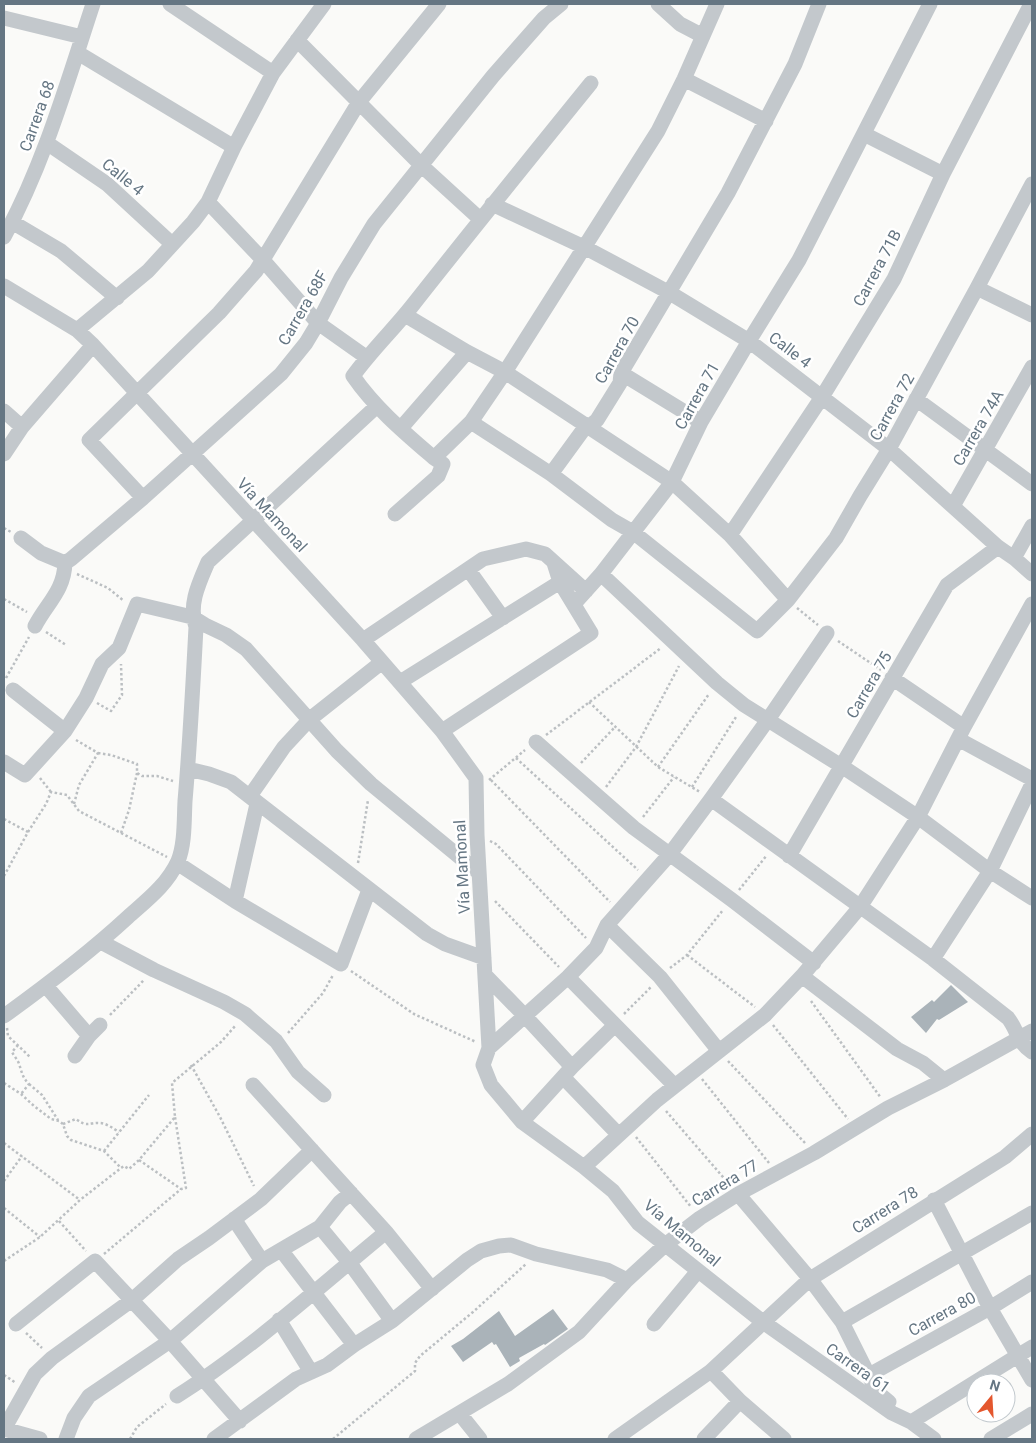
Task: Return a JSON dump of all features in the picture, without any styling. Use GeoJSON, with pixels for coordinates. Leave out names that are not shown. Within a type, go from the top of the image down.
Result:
{"type":"FeatureCollection","features":[{"type":"Feature","properties":{"kind":"street","name":"Carrera 68"},"geometry":{"type":"LineString","coordinates":[[4,237],[47,143],[93,4]]}},
{"type":"Feature","properties":{"kind":"street"},"geometry":{"type":"LineString","coordinates":[[170,4],[190,9],[273,73]]}},
{"type":"Feature","properties":{"kind":"street"},"geometry":{"type":"LineString","coordinates":[[77,330],[148,271],[193,222],[208,202],[234,147],[273,73],[324,4]]}},
{"type":"Feature","properties":{"kind":"street"},"geometry":{"type":"LineString","coordinates":[[143,498],[89,440],[220,313],[246,284],[256,271],[359,102],[439,4]]}},
{"type":"Feature","properties":{"kind":"street","name":"Carrera 68F"},"geometry":{"type":"LineString","coordinates":[[65,566],[281,374],[306,343],[341,278],[374,224],[493,76],[544,18],[561,4]]}},
{"type":"Feature","properties":{"kind":"street"},"geometry":{"type":"LineString","coordinates":[[658,4],[680,24],[703,36]]}},
{"type":"Feature","properties":{"kind":"street"},"geometry":{"type":"LineString","coordinates":[[434,458],[471,422],[505,372],[658,131],[684,79],[717,4]]}},
{"type":"Feature","properties":{"kind":"street","name":"Carrera 70"},"geometry":{"type":"LineString","coordinates":[[551,474],[586,426],[597,420],[620,383],[622,373],[728,193],[766,121],[795,64],[819,4]]}},
{"type":"Feature","properties":{"kind":"street","name":"Carrera 71"},"geometry":{"type":"LineString","coordinates":[[574,604],[601,574],[672,482],[701,422],[799,260],[930,4]]}},
{"type":"Feature","properties":{"kind":"street","name":"Carrera 71B"},"geometry":{"type":"LineString","coordinates":[[730,535],[822,397],[894,279],[943,174],[1031,4]]}},
{"type":"Feature","properties":{"kind":"street"},"geometry":{"type":"LineString","coordinates":[[4,18],[82,37]]}},
{"type":"Feature","properties":{"kind":"street"},"geometry":{"type":"LineString","coordinates":[[297,40],[422,166],[480,219]]}},
{"type":"Feature","properties":{"kind":"street"},"geometry":{"type":"LineString","coordinates":[[78,53],[234,147]]}},
{"type":"Feature","properties":{"kind":"street"},"geometry":{"type":"LineString","coordinates":[[684,79],[766,121]]}},
{"type":"Feature","properties":{"kind":"street"},"geometry":{"type":"LineString","coordinates":[[395,514],[438,476],[443,464],[377,406],[353,376],[366,357],[405,315],[492,204],[591,83]]}},
{"type":"Feature","properties":{"kind":"street"},"geometry":{"type":"LineString","coordinates":[[864,134],[943,174]]}},
{"type":"Feature","properties":{"kind":"street","name":"Calle 4"},"geometry":{"type":"LineString","coordinates":[[47,143],[107,184],[172,244]]}},
{"type":"Feature","properties":{"kind":"street","name":"Carrera 72"},"geometry":{"type":"LineString","coordinates":[[633,532],[757,631],[788,600],[836,538],[889,449],[1032,184]]}},
{"type":"Feature","properties":{"kind":"street"},"geometry":{"type":"LineString","coordinates":[[208,202],[262,259],[318,323],[366,357]]}},
{"type":"Feature","properties":{"kind":"street","name":"Calle 4"},"geometry":{"type":"LineString","coordinates":[[492,204],[584,247],[670,293],[749,341],[889,449],[998,547],[1032,574]]}},
{"type":"Feature","properties":{"kind":"street"},"geometry":{"type":"LineString","coordinates":[[12,222],[61,251],[117,298]]}},
{"type":"Feature","properties":{"kind":"street","name":"Vía Mamonal"},"geometry":{"type":"LineString","coordinates":[[4,286],[77,330],[93,345],[400,682],[483,779],[477,835],[489,1048],[482,1064],[491,1085],[522,1122],[584,1167],[613,1191],[638,1223],[763,1322]]}},
{"type":"Feature","properties":{"kind":"street"},"geometry":{"type":"LineString","coordinates":[[977,288],[1032,314]]}},
{"type":"Feature","properties":{"kind":"street"},"geometry":{"type":"LineString","coordinates":[[405,315],[505,372],[672,482],[730,535],[788,600]]}},
{"type":"Feature","properties":{"kind":"street"},"geometry":{"type":"LineString","coordinates":[[4,454],[22,427],[93,345]]}},
{"type":"Feature","properties":{"kind":"street"},"geometry":{"type":"LineString","coordinates":[[401,428],[467,352]]}},
{"type":"Feature","properties":{"kind":"street","name":"Carrera 74A"},"geometry":{"type":"LineString","coordinates":[[953,506],[1032,367]]}},
{"type":"Feature","properties":{"kind":"street"},"geometry":{"type":"LineString","coordinates":[[622,373],[701,422]]}},
{"type":"Feature","properties":{"kind":"street"},"geometry":{"type":"LineString","coordinates":[[916,399],[1032,484]]}},
{"type":"Feature","properties":{"kind":"street"},"geometry":{"type":"LineString","coordinates":[[5,1015],[46,986],[101,942],[155,893],[177,863],[181,849],[188,769],[196,627],[192,617],[192,610],[198,585],[208,562],[377,406]]}},
{"type":"Feature","properties":{"kind":"street"},"geometry":{"type":"LineString","coordinates":[[4,411],[22,427]]}},
{"type":"Feature","properties":{"kind":"street"},"geometry":{"type":"LineString","coordinates":[[471,422],[551,474],[612,520],[633,532]]}},
{"type":"Feature","properties":{"kind":"street"},"geometry":{"type":"LineString","coordinates":[[1014,558],[1032,526]]}},
{"type":"Feature","properties":{"kind":"street"},"geometry":{"type":"LineString","coordinates":[[21,538],[41,553],[65,566],[60,586],[37,623]]}},
{"type":"Feature","properties":{"kind":"street","name":"Carrera 75"},"geometry":{"type":"LineString","coordinates":[[789,856],[947,585],[998,547]]}},
{"type":"Feature","properties":{"kind":"street"},"geometry":{"type":"LineString","coordinates":[[362,640],[483,559],[526,549],[545,554],[586,591]]}},
{"type":"Feature","properties":{"kind":"street"},"geometry":{"type":"LineString","coordinates":[[442,731],[591,633],[560,582],[554,562]]}},
{"type":"Feature","properties":{"kind":"street"},"geometry":{"type":"LineString","coordinates":[[468,569],[503,618]]}},
{"type":"Feature","properties":{"kind":"street"},"geometry":{"type":"LineString","coordinates":[[601,574],[685,654],[744,705],[843,766],[918,817],[990,871],[1032,898]]}},
{"type":"Feature","properties":{"kind":"street"},"geometry":{"type":"LineString","coordinates":[[400,682],[560,582]]}},
{"type":"Feature","properties":{"kind":"street"},"geometry":{"type":"LineString","coordinates":[[4,762],[25,775],[64,732],[86,698],[102,664],[119,648],[138,604],[192,617],[226,635],[246,649],[337,751],[371,784],[479,879]]}},
{"type":"Feature","properties":{"kind":"street"},"geometry":{"type":"LineString","coordinates":[[584,1167],[657,1100],[765,1015],[800,979],[860,907],[918,817],[961,733],[1032,604]]}},
{"type":"Feature","properties":{"kind":"street"},"geometry":{"type":"LineString","coordinates":[[489,1048],[568,977],[596,948],[607,925],[620,913],[670,854],[711,799],[827,633]]}},
{"type":"Feature","properties":{"kind":"street"},"geometry":{"type":"LineString","coordinates":[[235,900],[253,800],[284,747],[310,719],[382,662]]}},
{"type":"Feature","properties":{"kind":"street"},"geometry":{"type":"LineString","coordinates":[[892,678],[961,733],[1032,779]]}},
{"type":"Feature","properties":{"kind":"street"},"geometry":{"type":"LineString","coordinates":[[8,686],[64,732]]}},
{"type":"Feature","properties":{"kind":"street"},"geometry":{"type":"LineString","coordinates":[[536,742],[634,828],[814,963]]}},
{"type":"Feature","properties":{"kind":"street"},"geometry":{"type":"LineString","coordinates":[[188,769],[226,780],[242,789],[253,800],[427,934],[445,944],[484,958]]}},
{"type":"Feature","properties":{"kind":"street"},"geometry":{"type":"LineString","coordinates":[[933,959],[990,871],[1032,784]]}},
{"type":"Feature","properties":{"kind":"street"},"geometry":{"type":"LineString","coordinates":[[711,799],[933,959],[1008,1018],[1015,1027],[1018,1039],[1032,1052]]}},
{"type":"Feature","properties":{"kind":"street"},"geometry":{"type":"LineString","coordinates":[[177,863],[339,963],[369,890]]}},
{"type":"Feature","properties":{"kind":"street"},"geometry":{"type":"LineString","coordinates":[[607,925],[660,977],[719,1051]]}},
{"type":"Feature","properties":{"kind":"street"},"geometry":{"type":"LineString","coordinates":[[101,942],[245,1014],[278,1044],[298,1072],[324,1095]]}},
{"type":"Feature","properties":{"kind":"street"},"geometry":{"type":"LineString","coordinates":[[486,976],[524,1015],[568,1072],[623,1130]]}},
{"type":"Feature","properties":{"kind":"street"},"geometry":{"type":"LineString","coordinates":[[568,977],[675,1086]]}},
{"type":"Feature","properties":{"kind":"street"},"geometry":{"type":"LineString","coordinates":[[800,979],[897,1049],[923,1063],[944,1080]]}},
{"type":"Feature","properties":{"kind":"street"},"geometry":{"type":"LineString","coordinates":[[46,986],[89,1036]]}},
{"type":"Feature","properties":{"kind":"street"},"geometry":{"type":"LineString","coordinates":[[522,1122],[615,1024]]}},
{"type":"Feature","properties":{"kind":"street"},"geometry":{"type":"LineString","coordinates":[[75,1056],[89,1036],[100,1025]]}},
{"type":"Feature","properties":{"kind":"street","name":"Carrera 77"},"geometry":{"type":"LineString","coordinates":[[416,1439],[508,1384],[579,1332],[627,1280],[664,1245],[700,1218],[738,1194],[814,1153],[888,1108],[944,1080],[1032,1031]]}},
{"type":"Feature","properties":{"kind":"street"},"geometry":{"type":"LineString","coordinates":[[253,1085],[352,1193],[432,1289]]}},
{"type":"Feature","properties":{"kind":"street","name":"Carrera 78"},"geometry":{"type":"LineString","coordinates":[[763,1322],[810,1279],[1005,1157],[1030,1139]]}},
{"type":"Feature","properties":{"kind":"street"},"geometry":{"type":"LineString","coordinates":[[40,1439],[4,1429],[35,1374],[52,1358],[132,1300],[178,1259],[260,1199],[312,1150]]}},
{"type":"Feature","properties":{"kind":"street"},"geometry":{"type":"LineString","coordinates":[[66,1439],[74,1418],[89,1396],[170,1341],[262,1261],[320,1227],[340,1202],[352,1193]]}},
{"type":"Feature","properties":{"kind":"street"},"geometry":{"type":"LineString","coordinates":[[738,1194],[810,1279],[842,1322],[877,1392],[911,1422],[1032,1347]]}},
{"type":"Feature","properties":{"kind":"street"},"geometry":{"type":"LineString","coordinates":[[934,1200],[990,1308],[1032,1380]]}},
{"type":"Feature","properties":{"kind":"street"},"geometry":{"type":"LineString","coordinates":[[842,1322],[1032,1213]]}},
{"type":"Feature","properties":{"kind":"street"},"geometry":{"type":"LineString","coordinates":[[234,1219],[262,1261]]}},
{"type":"Feature","properties":{"kind":"street"},"geometry":{"type":"LineString","coordinates":[[320,1227],[349,1262],[392,1321]]}},
{"type":"Feature","properties":{"kind":"street"},"geometry":{"type":"LineString","coordinates":[[177,1396],[203,1379],[279,1320],[386,1232]]}},
{"type":"Feature","properties":{"kind":"street"},"geometry":{"type":"LineString","coordinates":[[214,1439],[296,1379],[327,1364],[392,1321],[467,1260],[481,1252],[499,1246],[511,1245],[536,1254],[607,1270],[627,1280]]}},
{"type":"Feature","properties":{"kind":"street"},"geometry":{"type":"LineString","coordinates":[[281,1250],[354,1345]]}},
{"type":"Feature","properties":{"kind":"street"},"geometry":{"type":"LineString","coordinates":[[16,1324],[95,1261],[170,1341],[240,1421]]}},
{"type":"Feature","properties":{"kind":"street"},"geometry":{"type":"LineString","coordinates":[[654,1324],[698,1272]]}},
{"type":"Feature","properties":{"kind":"street","name":"Carrera 80"},"geometry":{"type":"LineString","coordinates":[[869,1376],[990,1308],[1032,1282]]}},
{"type":"Feature","properties":{"kind":"street"},"geometry":{"type":"LineString","coordinates":[[279,1320],[311,1372]]}},
{"type":"Feature","properties":{"kind":"street"},"geometry":{"type":"LineString","coordinates":[[615,1439],[711,1371],[763,1322]]}},
{"type":"Feature","properties":{"kind":"street","name":"Carrera 61"},"geometry":{"type":"LineString","coordinates":[[763,1322],[892,1413],[911,1422],[934,1439]]}},
{"type":"Feature","properties":{"kind":"street"},"geometry":{"type":"LineString","coordinates":[[711,1371],[740,1401],[784,1439]]}},
{"type":"Feature","properties":{"kind":"street"},"geometry":{"type":"LineString","coordinates":[[704,1439],[740,1401]]}},
{"type":"Feature","properties":{"kind":"street"},"geometry":{"type":"LineString","coordinates":[[460,1414],[480,1439]]}},
{"type":"Feature","properties":{"kind":"street"},"geometry":{"type":"LineString","coordinates":[[991,1439],[1032,1414]]}},
{"type":"Feature","properties":{"kind":"path"},"geometry":{"type":"LineString","coordinates":[[65,566],[108,588],[125,602],[138,604]]}},
{"type":"Feature","properties":{"kind":"path"},"geometry":{"type":"LineString","coordinates":[[4,599],[66,645]]}},
{"type":"Feature","properties":{"kind":"path"},"geometry":{"type":"LineString","coordinates":[[8,686],[37,623]]}},
{"type":"Feature","properties":{"kind":"path"},"geometry":{"type":"LineString","coordinates":[[620,913],[483,779],[516,758],[672,640]]}},
{"type":"Feature","properties":{"kind":"path"},"geometry":{"type":"LineString","coordinates":[[112,711],[122,695],[119,648]]}},
{"type":"Feature","properties":{"kind":"path"},"geometry":{"type":"LineString","coordinates":[[598,797],[636,747],[685,654]]}},
{"type":"Feature","properties":{"kind":"path"},"geometry":{"type":"LineString","coordinates":[[658,766],[717,683]]}},
{"type":"Feature","properties":{"kind":"path"},"geometry":{"type":"LineString","coordinates":[[589,702],[658,766],[711,799]]}},
{"type":"Feature","properties":{"kind":"path"},"geometry":{"type":"LineString","coordinates":[[692,788],[744,705]]}},
{"type":"Feature","properties":{"kind":"path"},"geometry":{"type":"LineString","coordinates":[[571,773],[615,727]]}},
{"type":"Feature","properties":{"kind":"path"},"geometry":{"type":"LineString","coordinates":[[64,732],[98,753],[111,755],[137,764],[137,773],[129,810],[121,833]]}},
{"type":"Feature","properties":{"kind":"path"},"geometry":{"type":"LineString","coordinates":[[74,804],[79,785],[98,753]]}},
{"type":"Feature","properties":{"kind":"path"},"geometry":{"type":"LineString","coordinates":[[516,758],[648,879]]}},
{"type":"Feature","properties":{"kind":"path"},"geometry":{"type":"LineString","coordinates":[[32,767],[51,792],[67,795],[79,810],[177,863]]}},
{"type":"Feature","properties":{"kind":"path"},"geometry":{"type":"LineString","coordinates":[[137,773],[142,776],[158,776],[187,785]]}},
{"type":"Feature","properties":{"kind":"path"},"geometry":{"type":"LineString","coordinates":[[634,828],[674,777]]}},
{"type":"Feature","properties":{"kind":"path"},"geometry":{"type":"LineString","coordinates":[[355,879],[371,784]]}},
{"type":"Feature","properties":{"kind":"path"},"geometry":{"type":"LineString","coordinates":[[4,876],[51,792]]}},
{"type":"Feature","properties":{"kind":"path"},"geometry":{"type":"LineString","coordinates":[[4,819],[28,832]]}},
{"type":"Feature","properties":{"kind":"path"},"geometry":{"type":"LineString","coordinates":[[477,835],[496,844],[596,948]]}},
{"type":"Feature","properties":{"kind":"path"},"geometry":{"type":"LineString","coordinates":[[615,1024],[660,977],[686,955],[775,845]]}},
{"type":"Feature","properties":{"kind":"path"},"geometry":{"type":"LineString","coordinates":[[479,879],[568,977]]}},
{"type":"Feature","properties":{"kind":"path"},"geometry":{"type":"LineString","coordinates":[[686,955],[765,1015],[855,1128]]}},
{"type":"Feature","properties":{"kind":"path"},"geometry":{"type":"LineString","coordinates":[[278,1044],[322,993],[333,977],[339,963],[414,1014],[489,1048]]}},
{"type":"Feature","properties":{"kind":"path"},"geometry":{"type":"LineString","coordinates":[[100,1025],[154,970]]}},
{"type":"Feature","properties":{"kind":"path"},"geometry":{"type":"LineString","coordinates":[[800,979],[888,1108]]}},
{"type":"Feature","properties":{"kind":"path"},"geometry":{"type":"LineString","coordinates":[[59,1221],[95,1261],[181,1189],[186,1188],[175,1117],[172,1083],[191,1065],[221,1042],[245,1014]]}},
{"type":"Feature","properties":{"kind":"path"},"geometry":{"type":"LineString","coordinates":[[5,1015],[8,1036],[30,1057]]}},
{"type":"Feature","properties":{"kind":"path"},"geometry":{"type":"LineString","coordinates":[[18,1045],[12,1052],[20,1064],[20,1072],[24,1079],[42,1095],[63,1124],[67,1136],[71,1140],[104,1151],[121,1168]]}},
{"type":"Feature","properties":{"kind":"path"},"geometry":{"type":"LineString","coordinates":[[719,1051],[814,1153]]}},
{"type":"Feature","properties":{"kind":"path"},"geometry":{"type":"LineString","coordinates":[[191,1065],[220,1117],[260,1199]]}},
{"type":"Feature","properties":{"kind":"path"},"geometry":{"type":"LineString","coordinates":[[695,1070],[777,1172]]}},
{"type":"Feature","properties":{"kind":"path"},"geometry":{"type":"LineString","coordinates":[[4,1083],[21,1094],[51,1119],[59,1121]]}},
{"type":"Feature","properties":{"kind":"path"},"geometry":{"type":"LineString","coordinates":[[21,1094],[29,1084]]}},
{"type":"Feature","properties":{"kind":"path"},"geometry":{"type":"LineString","coordinates":[[104,1151],[149,1095]]}},
{"type":"Feature","properties":{"kind":"path"},"geometry":{"type":"LineString","coordinates":[[657,1100],[738,1194]]}},
{"type":"Feature","properties":{"kind":"path"},"geometry":{"type":"LineString","coordinates":[[4,1261],[40,1237],[80,1200],[121,1168],[124,1166],[129,1169],[139,1160],[175,1117]]}},
{"type":"Feature","properties":{"kind":"path"},"geometry":{"type":"LineString","coordinates":[[63,1124],[76,1119],[90,1125],[100,1122],[119,1132]]}},
{"type":"Feature","properties":{"kind":"path"},"geometry":{"type":"LineString","coordinates":[[623,1130],[700,1218]]}},
{"type":"Feature","properties":{"kind":"path"},"geometry":{"type":"LineString","coordinates":[[4,1143],[80,1200]]}},
{"type":"Feature","properties":{"kind":"path"},"geometry":{"type":"LineString","coordinates":[[4,1181],[22,1156]]}},
{"type":"Feature","properties":{"kind":"path"},"geometry":{"type":"LineString","coordinates":[[139,1160],[181,1189]]}},
{"type":"Feature","properties":{"kind":"path"},"geometry":{"type":"LineString","coordinates":[[4,1208],[40,1237]]}},
{"type":"Feature","properties":{"kind":"path"},"geometry":{"type":"LineString","coordinates":[[333,1439],[415,1371],[415,1363],[420,1356],[515,1276],[536,1254]]}},
{"type":"Feature","properties":{"kind":"path"},"geometry":{"type":"LineString","coordinates":[[16,1324],[52,1358]]}},
{"type":"Feature","properties":{"kind":"path"},"geometry":{"type":"LineString","coordinates":[[130,1439],[136,1428],[177,1396]]}},
{"type":"Feature","properties":{"kind":"building"},"geometry":{"type":"Polygon","coordinates":[[[951,985],[968,1002],[939,1020],[937,1019],[926,1033],[911,1017],[932,1000],[934,1002],[951,985]]]}},
{"type":"Feature","properties":{"kind":"building"},"geometry":{"type":"Polygon","coordinates":[[[553,1309],[568,1329],[545,1345],[519,1358],[520,1361],[510,1367],[496,1344],[494,1345],[492,1342],[463,1362],[451,1346],[499,1311],[515,1336],[553,1309]]]}}]}
